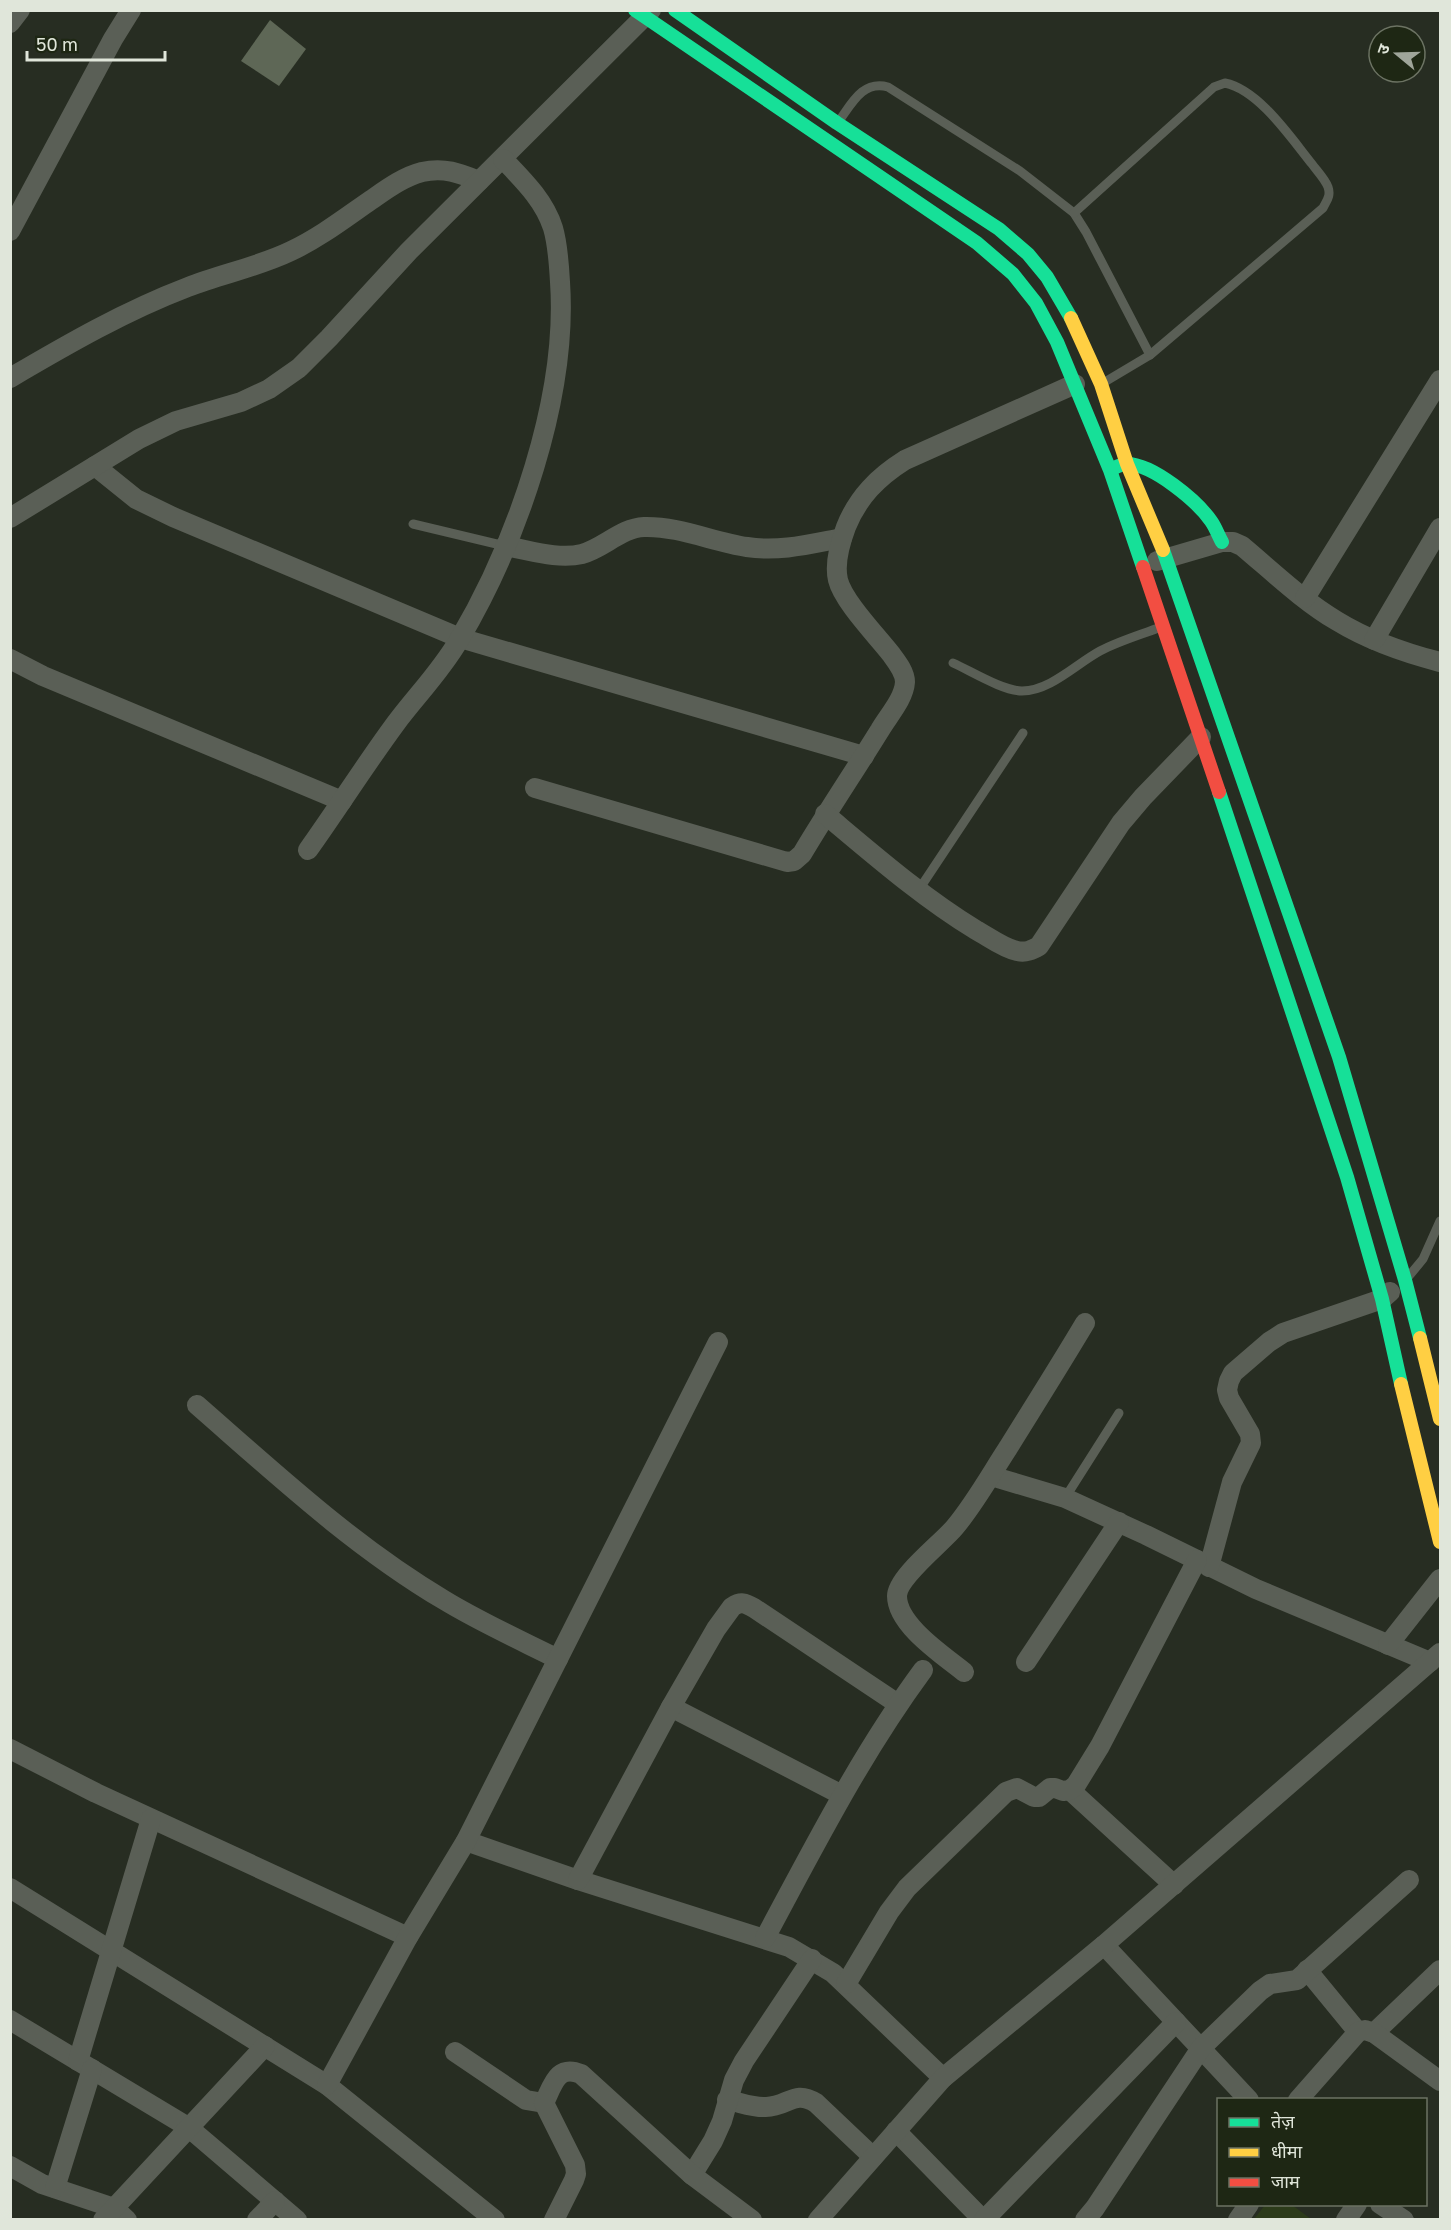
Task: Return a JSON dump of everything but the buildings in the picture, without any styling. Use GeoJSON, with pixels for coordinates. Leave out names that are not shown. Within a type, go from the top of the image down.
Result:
{"type":"FeatureCollection","features":[{"type":"Feature","properties":{"kind":"main road"},"geometry":{"type":"LineString","coordinates":[[675,10],[837,123],[999,229],[1028,254],[1047,277],[1075,325],[1101,384],[1127,464],[1166,557],[1339,1057],[1405,1280],[1440,1419]]}},
{"type":"Feature","properties":{"kind":"main road"},"geometry":{"type":"LineString","coordinates":[[644,13],[977,243],[1013,274],[1036,303],[1057,342],[1110,470],[1347,1177],[1382,1299],[1393,1354],[1440,1542]]}},
{"type":"Feature","properties":{"kind":"main road"},"geometry":{"type":"LineString","coordinates":[[1110,470],[1127,464],[1139,465],[1153,471],[1167,480],[1210,520],[1222,542]]}},
{"type":"Feature","properties":{"kind":"street"},"geometry":{"type":"LineString","coordinates":[[10,23],[20,10]]}},
{"type":"Feature","properties":{"kind":"street"},"geometry":{"type":"LineString","coordinates":[[10,231],[113,39],[131,10]]}},
{"type":"Feature","properties":{"kind":"street"},"geometry":{"type":"LineString","coordinates":[[10,518],[139,440],[176,421],[241,402],[260,393],[299,368],[409,251],[503,159],[644,13]]}},
{"type":"Feature","properties":{"kind":"street"},"geometry":{"type":"LineString","coordinates":[[308,850],[396,723],[435,676],[460,638],[505,546],[538,452],[556,376],[562,311],[559,265],[553,228],[541,201],[503,159]]}},
{"type":"Feature","properties":{"kind":"street"},"geometry":{"type":"LineString","coordinates":[[10,378],[141,306],[189,286],[289,252],[316,238],[401,180],[438,169],[455,171],[479,181]]}},
{"type":"Feature","properties":{"kind":"street"},"geometry":{"type":"LineString","coordinates":[[1305,598],[1440,380]]}},
{"type":"Feature","properties":{"kind":"street"},"geometry":{"type":"LineString","coordinates":[[535,788],[786,862],[794,861],[802,854],[825,814],[864,756],[901,696],[905,684],[904,674],[893,657],[846,597],[838,581],[837,562],[842,538],[852,513],[867,489],[886,471],[905,460],[1075,384]]}},
{"type":"Feature","properties":{"kind":"street"},"geometry":{"type":"LineString","coordinates":[[94,466],[136,499],[163,513],[460,638],[864,756]]}},
{"type":"Feature","properties":{"kind":"street"},"geometry":{"type":"LineString","coordinates":[[505,546],[571,556],[583,554],[622,533],[641,527],[665,528],[745,547],[766,549],[788,549],[842,538]]}},
{"type":"Feature","properties":{"kind":"street"},"geometry":{"type":"LineString","coordinates":[[1374,640],[1440,528]]}},
{"type":"Feature","properties":{"kind":"street"},"geometry":{"type":"LineString","coordinates":[[1142,567],[1166,557],[1222,542],[1233,542],[1242,546],[1337,621],[1374,640],[1440,662]]}},
{"type":"Feature","properties":{"kind":"street"},"geometry":{"type":"LineString","coordinates":[[10,659],[342,801]]}},
{"type":"Feature","properties":{"kind":"street"},"geometry":{"type":"LineString","coordinates":[[825,814],[918,891],[1003,946],[1018,952],[1030,951],[1039,946],[1121,823],[1201,737]]}},
{"type":"Feature","properties":{"kind":"street"},"geometry":{"type":"LineString","coordinates":[[1070,1790],[1076,1785],[1100,1746],[1203,1564],[1232,1482],[1251,1443],[1250,1434],[1229,1398],[1227,1390],[1233,1373],[1269,1342],[1284,1333],[1382,1299],[1405,1280]]}},
{"type":"Feature","properties":{"kind":"street"},"geometry":{"type":"LineString","coordinates":[[964,1672],[918,1634],[907,1621],[896,1598],[897,1588],[955,1528],[991,1476],[1086,1323]]}},
{"type":"Feature","properties":{"kind":"street"},"geometry":{"type":"LineString","coordinates":[[327,2085],[408,1937],[466,1841],[718,1342]]}},
{"type":"Feature","properties":{"kind":"street"},"geometry":{"type":"LineString","coordinates":[[197,1405],[304,1500],[366,1548],[443,1600],[558,1659]]}},
{"type":"Feature","properties":{"kind":"street"},"geometry":{"type":"LineString","coordinates":[[991,1476],[1065,1498],[1278,1599],[1388,1645],[1435,1658]]}},
{"type":"Feature","properties":{"kind":"street"},"geometry":{"type":"LineString","coordinates":[[1026,1662],[1119,1522]]}},
{"type":"Feature","properties":{"kind":"street"},"geometry":{"type":"LineString","coordinates":[[1388,1645],[1440,1579]]}},
{"type":"Feature","properties":{"kind":"street"},"geometry":{"type":"LineString","coordinates":[[578,1880],[671,1707],[716,1629],[732,1607],[739,1603],[754,1608],[898,1704]]}},
{"type":"Feature","properties":{"kind":"street"},"geometry":{"type":"LineString","coordinates":[[818,2220],[943,2078],[1104,1945],[1435,1658]]}},
{"type":"Feature","properties":{"kind":"street"},"geometry":{"type":"LineString","coordinates":[[765,1938],[842,1795],[898,1704],[923,1670]]}},
{"type":"Feature","properties":{"kind":"street"},"geometry":{"type":"LineString","coordinates":[[671,1707],[842,1795]]}},
{"type":"Feature","properties":{"kind":"street"},"geometry":{"type":"LineString","coordinates":[[10,1749],[151,1819],[408,1937]]}},
{"type":"Feature","properties":{"kind":"street"},"geometry":{"type":"LineString","coordinates":[[846,1984],[889,1912],[908,1888],[1006,1792],[1017,1788],[1034,1797],[1039,1797],[1050,1788],[1070,1790],[1174,1885]]}},
{"type":"Feature","properties":{"kind":"street"},"geometry":{"type":"LineString","coordinates":[[55,2188],[111,1950],[151,1819]]}},
{"type":"Feature","properties":{"kind":"street"},"geometry":{"type":"LineString","coordinates":[[466,1841],[578,1880],[789,1947],[812,1959],[846,1984],[943,2078]]}},
{"type":"Feature","properties":{"kind":"street"},"geometry":{"type":"LineString","coordinates":[[1097,2216],[1201,2048],[1260,1991],[1270,1984],[1297,1980],[1409,1880]]}},
{"type":"Feature","properties":{"kind":"street"},"geometry":{"type":"LineString","coordinates":[[10,1888],[327,2085],[495,2220]]}},
{"type":"Feature","properties":{"kind":"street"},"geometry":{"type":"LineString","coordinates":[[1104,1945],[1247,2098]]}},
{"type":"Feature","properties":{"kind":"street"},"geometry":{"type":"LineString","coordinates":[[693,2175],[722,2121],[734,2080],[744,2061],[812,1959]]}},
{"type":"Feature","properties":{"kind":"street"},"geometry":{"type":"LineString","coordinates":[[1300,2098],[1366,2033],[1440,1970]]}},
{"type":"Feature","properties":{"kind":"street"},"geometry":{"type":"LineString","coordinates":[[1307,1971],[1366,2033],[1440,2081]]}},
{"type":"Feature","properties":{"kind":"street"},"geometry":{"type":"LineString","coordinates":[[10,2020],[188,2127],[297,2220]]}},
{"type":"Feature","properties":{"kind":"street"},"geometry":{"type":"LineString","coordinates":[[896,2131],[984,2220],[1176,2022]]}},
{"type":"Feature","properties":{"kind":"street"},"geometry":{"type":"LineString","coordinates":[[10,2166],[42,2184],[115,2216],[188,2127],[265,2046]]}},
{"type":"Feature","properties":{"kind":"street"},"geometry":{"type":"LineString","coordinates":[[455,2052],[526,2100],[544,2103]]}},
{"type":"Feature","properties":{"kind":"street"},"geometry":{"type":"LineString","coordinates":[[544,2103],[558,2075],[572,2070],[581,2074],[693,2175],[752,2220]]}},
{"type":"Feature","properties":{"kind":"street"},"geometry":{"type":"LineString","coordinates":[[728,2100],[764,2108],[783,2104],[801,2096],[806,2097],[816,2103],[873,2157]]}},
{"type":"Feature","properties":{"kind":"street"},"geometry":{"type":"LineString","coordinates":[[544,2103],[575,2165],[576,2174],[554,2220]]}},
{"type":"Feature","properties":{"kind":"street"},"geometry":{"type":"LineString","coordinates":[[257,2220],[275,2201]]}},
{"type":"Feature","properties":{"kind":"street"},"geometry":{"type":"LineString","coordinates":[[1238,2220],[1248,2206]]}},
{"type":"Feature","properties":{"kind":"street"},"geometry":{"type":"LineString","coordinates":[[1346,2220],[1356,2206]]}},
{"type":"Feature","properties":{"kind":"street"},"geometry":{"type":"LineString","coordinates":[[1382,2206],[1404,2220]]}},
{"type":"Feature","properties":{"kind":"lane"},"geometry":{"type":"LineString","coordinates":[[1074,213],[1214,87],[1225,83],[1242,89],[1265,109],[1287,131],[1328,184],[1329,196],[1323,208],[1150,355],[1101,384]]}},
{"type":"Feature","properties":{"kind":"lane"},"geometry":{"type":"LineString","coordinates":[[837,123],[863,89],[872,85],[888,87],[1020,171],[1074,213],[1150,355]]}},
{"type":"Feature","properties":{"kind":"lane"},"geometry":{"type":"LineString","coordinates":[[413,524],[505,546]]}},
{"type":"Feature","properties":{"kind":"lane"},"geometry":{"type":"LineString","coordinates":[[953,663],[1009,689],[1022,691],[1035,689],[1052,681],[1099,651],[1163,627]]}},
{"type":"Feature","properties":{"kind":"lane"},"geometry":{"type":"LineString","coordinates":[[918,891],[1023,733]]}},
{"type":"Feature","properties":{"kind":"lane"},"geometry":{"type":"LineString","coordinates":[[1405,1280],[1423,1259],[1440,1221]]}},
{"type":"Feature","properties":{"kind":"lane"},"geometry":{"type":"LineString","coordinates":[[1065,1498],[1119,1413]]}},
{"type":"Feature","properties":{"kind":"green space"},"geometry":{"type":"Polygon","coordinates":[[[1264,2206],[1293,2206],[1311,2219],[1254,2219],[1264,2206]]]}},
{"type":"Feature","properties":{"kind":"traffic: fast"},"geometry":{"type":"LineString","coordinates":[[635,10],[977,243],[1013,274],[1036,303],[1057,342],[1110,470],[1143,567]]}},
{"type":"Feature","properties":{"kind":"traffic: fast"},"geometry":{"type":"LineString","coordinates":[[675,10],[837,123],[999,229],[1028,254],[1047,277],[1071,318]]}},
{"type":"Feature","properties":{"kind":"traffic: fast"},"geometry":{"type":"LineString","coordinates":[[1114,468],[1125,464],[1138,466],[1174,485],[1204,513],[1213,524],[1222,542]]}},
{"type":"Feature","properties":{"kind":"traffic: fast"},"geometry":{"type":"LineString","coordinates":[[1163,550],[1339,1057],[1420,1338]]}},
{"type":"Feature","properties":{"kind":"traffic: fast"},"geometry":{"type":"LineString","coordinates":[[1219,792],[1347,1177],[1382,1299],[1401,1384]]}},
{"type":"Feature","properties":{"kind":"traffic: slow"},"geometry":{"type":"LineString","coordinates":[[1071,318],[1101,384],[1127,464],[1163,550]]}},
{"type":"Feature","properties":{"kind":"traffic: slow"},"geometry":{"type":"LineString","coordinates":[[1420,1338],[1440,1419]]}},
{"type":"Feature","properties":{"kind":"traffic: slow"},"geometry":{"type":"LineString","coordinates":[[1401,1384],[1440,1542]]}},
{"type":"Feature","properties":{"kind":"traffic: jam"},"geometry":{"type":"LineString","coordinates":[[1143,567],[1219,792]]}}]}
